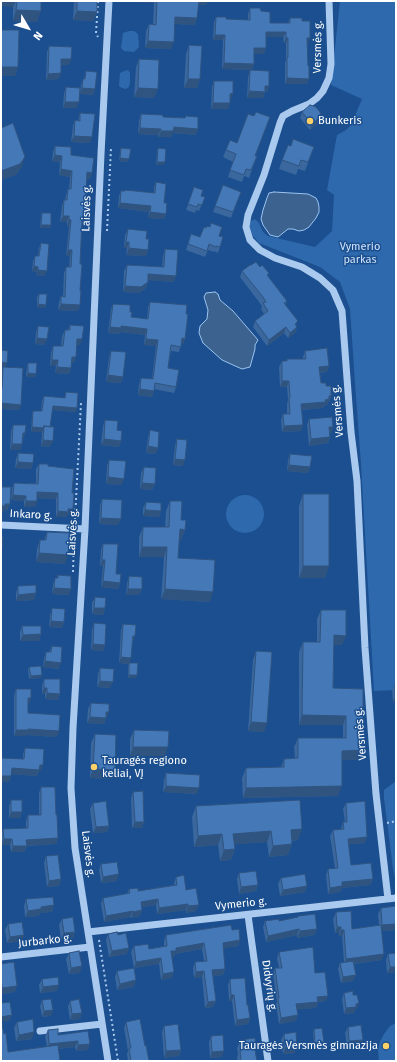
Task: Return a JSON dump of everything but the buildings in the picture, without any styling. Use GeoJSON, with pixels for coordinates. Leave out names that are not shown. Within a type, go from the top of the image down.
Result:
{"type":"FeatureCollection","features":[{"type":"Feature","properties":{"kind":"street","name":"Laisvės g."},"geometry":{"type":"LineString","coordinates":[[108,1061],[75,848],[71,788],[73,720],[84,529],[109,1]]}},
{"type":"Feature","properties":{"kind":"street","name":"Versmės g."},"geometry":{"type":"LineString","coordinates":[[329,1],[331,64],[329,78],[323,91],[317,98],[309,104],[283,116],[264,175],[248,215],[246,227],[250,240],[260,250],[275,258],[302,267],[320,278],[333,290],[342,311],[351,432],[357,481],[365,648],[376,794],[388,899]]}},
{"type":"Feature","properties":{"kind":"street","name":"Inkaro g."},"geometry":{"type":"LineString","coordinates":[[1,525],[84,529]]}},
{"type":"Feature","properties":{"kind":"street","name":"Vymerio g."},"geometry":{"type":"LineString","coordinates":[[88,932],[396,898]]}},
{"type":"Feature","properties":{"kind":"street","name":"Didvyrių g."},"geometry":{"type":"LineString","coordinates":[[248,915],[268,1061]]}},
{"type":"Feature","properties":{"kind":"street","name":"Jurbarko g."},"geometry":{"type":"LineString","coordinates":[[1,957],[90,947]]}},
{"type":"Feature","properties":{"kind":"street"},"geometry":{"type":"LineString","coordinates":[[40,1031],[102,1024]]}},
{"type":"Feature","properties":{"kind":"path"},"geometry":{"type":"LineString","coordinates":[[96,32],[98,1]]}},
{"type":"Feature","properties":{"kind":"path"},"geometry":{"type":"LineString","coordinates":[[107,232],[111,148]]}},
{"type":"Feature","properties":{"kind":"path"},"geometry":{"type":"LineString","coordinates":[[84,840],[86,854]]}},
{"type":"Feature","properties":{"kind":"path"},"geometry":{"type":"LineString","coordinates":[[98,931],[118,1061]]}},
{"type":"Feature","properties":{"kind":"green space","name":"Vymerio parkas"},"geometry":{"type":"Polygon","coordinates":[[[340,1],[396,1],[396,690],[374,691],[361,464],[350,309],[340,282],[320,267],[259,243],[253,236],[249,226],[251,221],[255,219],[259,223],[263,232],[268,236],[315,247],[332,231],[334,195],[327,190],[337,135],[351,125],[362,99],[331,85],[340,1]]]}},
{"type":"Feature","properties":{"kind":"green space"},"geometry":{"type":"Polygon","coordinates":[[[134,31],[138,34],[139,47],[134,52],[124,51],[121,48],[123,33],[134,31]]]}},
{"type":"Feature","properties":{"kind":"green space"},"geometry":{"type":"Polygon","coordinates":[[[128,70],[130,73],[130,82],[129,87],[126,89],[119,86],[120,73],[128,70]]]}},
{"type":"Feature","properties":{"kind":"green space"},"geometry":{"type":"Polygon","coordinates":[[[245,495],[258,501],[264,514],[258,527],[245,533],[232,527],[226,514],[232,501],[245,495]]]}},
{"type":"Feature","properties":{"kind":"green space"},"geometry":{"type":"Polygon","coordinates":[[[396,781],[396,883],[384,790],[396,781]]]}},
{"type":"Feature","properties":{"kind":"green space","name":"Tauragės Versmės gimnazija"},"geometry":{"type":"Polygon","coordinates":[[[396,1023],[396,1061],[379,1061],[378,1050],[380,1042],[390,1026],[396,1023]]]}},
{"type":"Feature","properties":{"kind":"shaded area"},"geometry":{"type":"Polygon","coordinates":[[[269,193],[308,194],[316,198],[319,212],[309,227],[299,231],[288,229],[278,237],[270,235],[261,219],[269,193]]]}},
{"type":"Feature","properties":{"kind":"shaded area"},"geometry":{"type":"Polygon","coordinates":[[[215,292],[218,294],[220,300],[233,311],[258,340],[255,345],[250,367],[242,369],[222,360],[203,343],[199,333],[200,326],[207,319],[208,310],[204,297],[206,293],[215,292]]]}},
{"type":"Feature","properties":{"kind":"place","name":"Bunkeris"},"geometry":{"type":"Point","coordinates":[310,121]}},
{"type":"Feature","properties":{"kind":"place","name":"Tauragės regiono keliai, VĮ"},"geometry":{"type":"Point","coordinates":[94,767]}},
{"type":"Feature","properties":{"kind":"place","name":"Tauragės Versmės gimnazija"},"geometry":{"type":"Point","coordinates":[386,1046]}}]}
